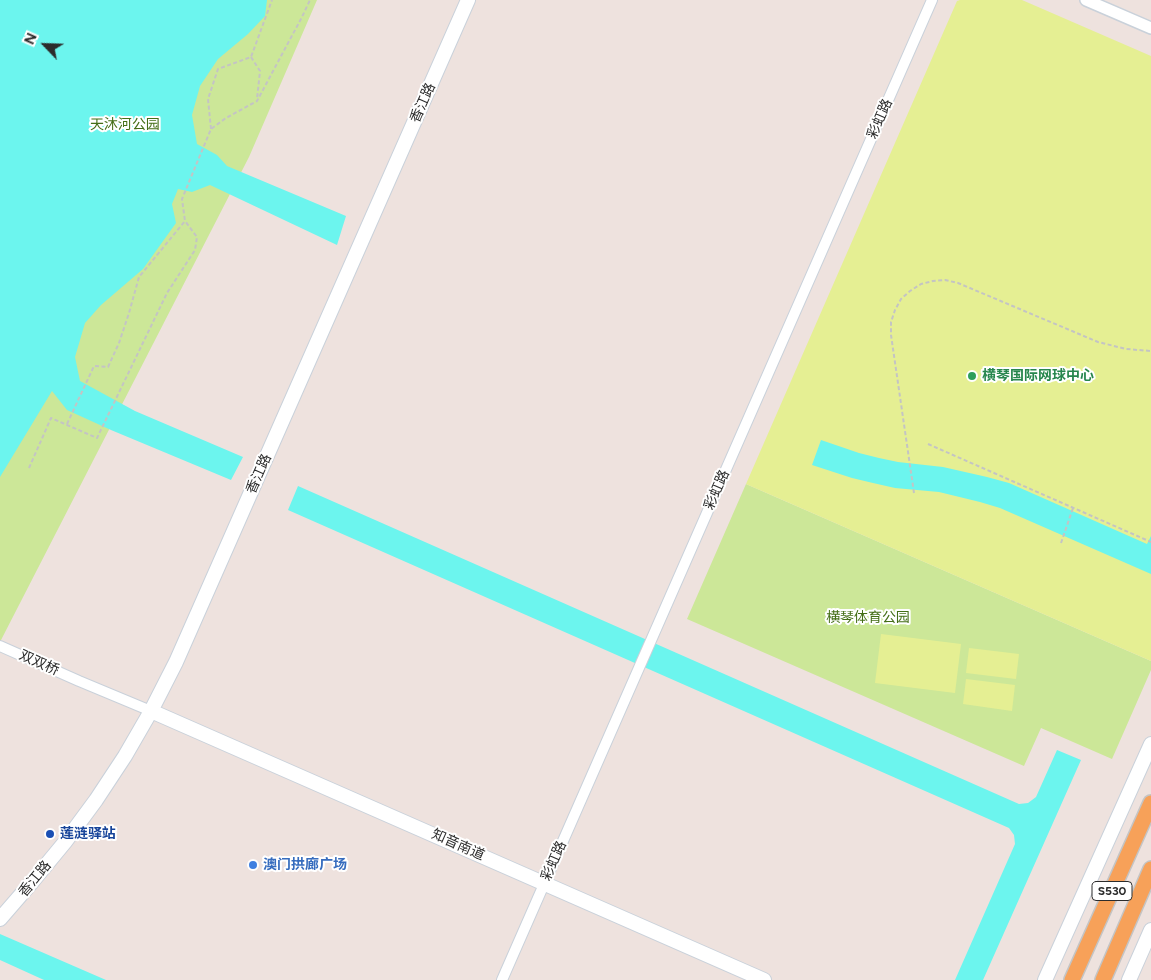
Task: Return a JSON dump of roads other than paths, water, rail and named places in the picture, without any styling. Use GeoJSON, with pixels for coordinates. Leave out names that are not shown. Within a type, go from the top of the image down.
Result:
{"type":"FeatureCollection","features":[{"type":"Feature","properties":{"kind":"main road","name":"香江路"},"geometry":{"type":"LineString","coordinates":[[0,919],[65,842],[91,807],[125,756],[176,662],[468,0]]}},
{"type":"Feature","properties":{"kind":"main road","name":"知音南道"},"geometry":{"type":"LineString","coordinates":[[151,711],[764,980]]}},
{"type":"Feature","properties":{"kind":"main road"},"geometry":{"type":"LineString","coordinates":[[1045,980],[1151,744]]}},
{"type":"Feature","properties":{"kind":"main road","name":"S530"},"geometry":{"type":"LineString","coordinates":[[1072,980],[1151,803]]}},
{"type":"Feature","properties":{"kind":"main road","name":"S530"},"geometry":{"type":"LineString","coordinates":[[1102,980],[1151,869]]}},
{"type":"Feature","properties":{"kind":"main road"},"geometry":{"type":"LineString","coordinates":[[1129,980],[1151,930]]}},
{"type":"Feature","properties":{"kind":"street","name":"彩虹路"},"geometry":{"type":"LineString","coordinates":[[502,980],[932,0]]}},
{"type":"Feature","properties":{"kind":"street"},"geometry":{"type":"LineString","coordinates":[[1086,0],[1151,28]]}},
{"type":"Feature","properties":{"kind":"street","name":"双双桥"},"geometry":{"type":"LineString","coordinates":[[0,646],[151,711]]}},
{"type":"Feature","properties":{"kind":"water","name":"天沐河公园"},"geometry":{"type":"Polygon","coordinates":[[[0,0],[267,0],[265,16],[248,34],[218,59],[200,86],[192,115],[197,144],[217,155],[227,166],[346,216],[337,245],[210,185],[192,192],[178,189],[172,204],[176,223],[143,269],[101,305],[85,323],[75,357],[80,381],[135,411],[243,457],[231,480],[67,410],[52,391],[0,477],[0,0]]]}},
{"type":"Feature","properties":{"kind":"water"},"geometry":{"type":"Polygon","coordinates":[[[821,440],[879,458],[943,467],[1009,483],[1147,544],[1151,536],[1151,574],[1000,508],[939,492],[895,488],[873,483],[812,465],[821,440]]]}},
{"type":"Feature","properties":{"kind":"water"},"geometry":{"type":"Polygon","coordinates":[[[298,486],[1019,804],[1028,803],[1036,797],[1057,750],[1081,760],[983,980],[955,980],[1015,844],[1014,835],[1009,828],[288,510],[298,486]]]}},
{"type":"Feature","properties":{"kind":"water"},"geometry":{"type":"Polygon","coordinates":[[[0,934],[106,980],[44,980],[0,960],[0,934]]]}},
{"type":"Feature","properties":{"kind":"place","name":"横琴国际网球中心"},"geometry":{"type":"Point","coordinates":[972,376]}},
{"type":"Feature","properties":{"kind":"place","name":"莲涟驿站"},"geometry":{"type":"Point","coordinates":[50,834]}},
{"type":"Feature","properties":{"kind":"place","name":"澳门拱廊广场"},"geometry":{"type":"Point","coordinates":[253,865]}},
{"type":"Feature","properties":{"kind":"park label","name":"横琴体育公园"},"geometry":{"type":"Point","coordinates":[868,618]}}]}
